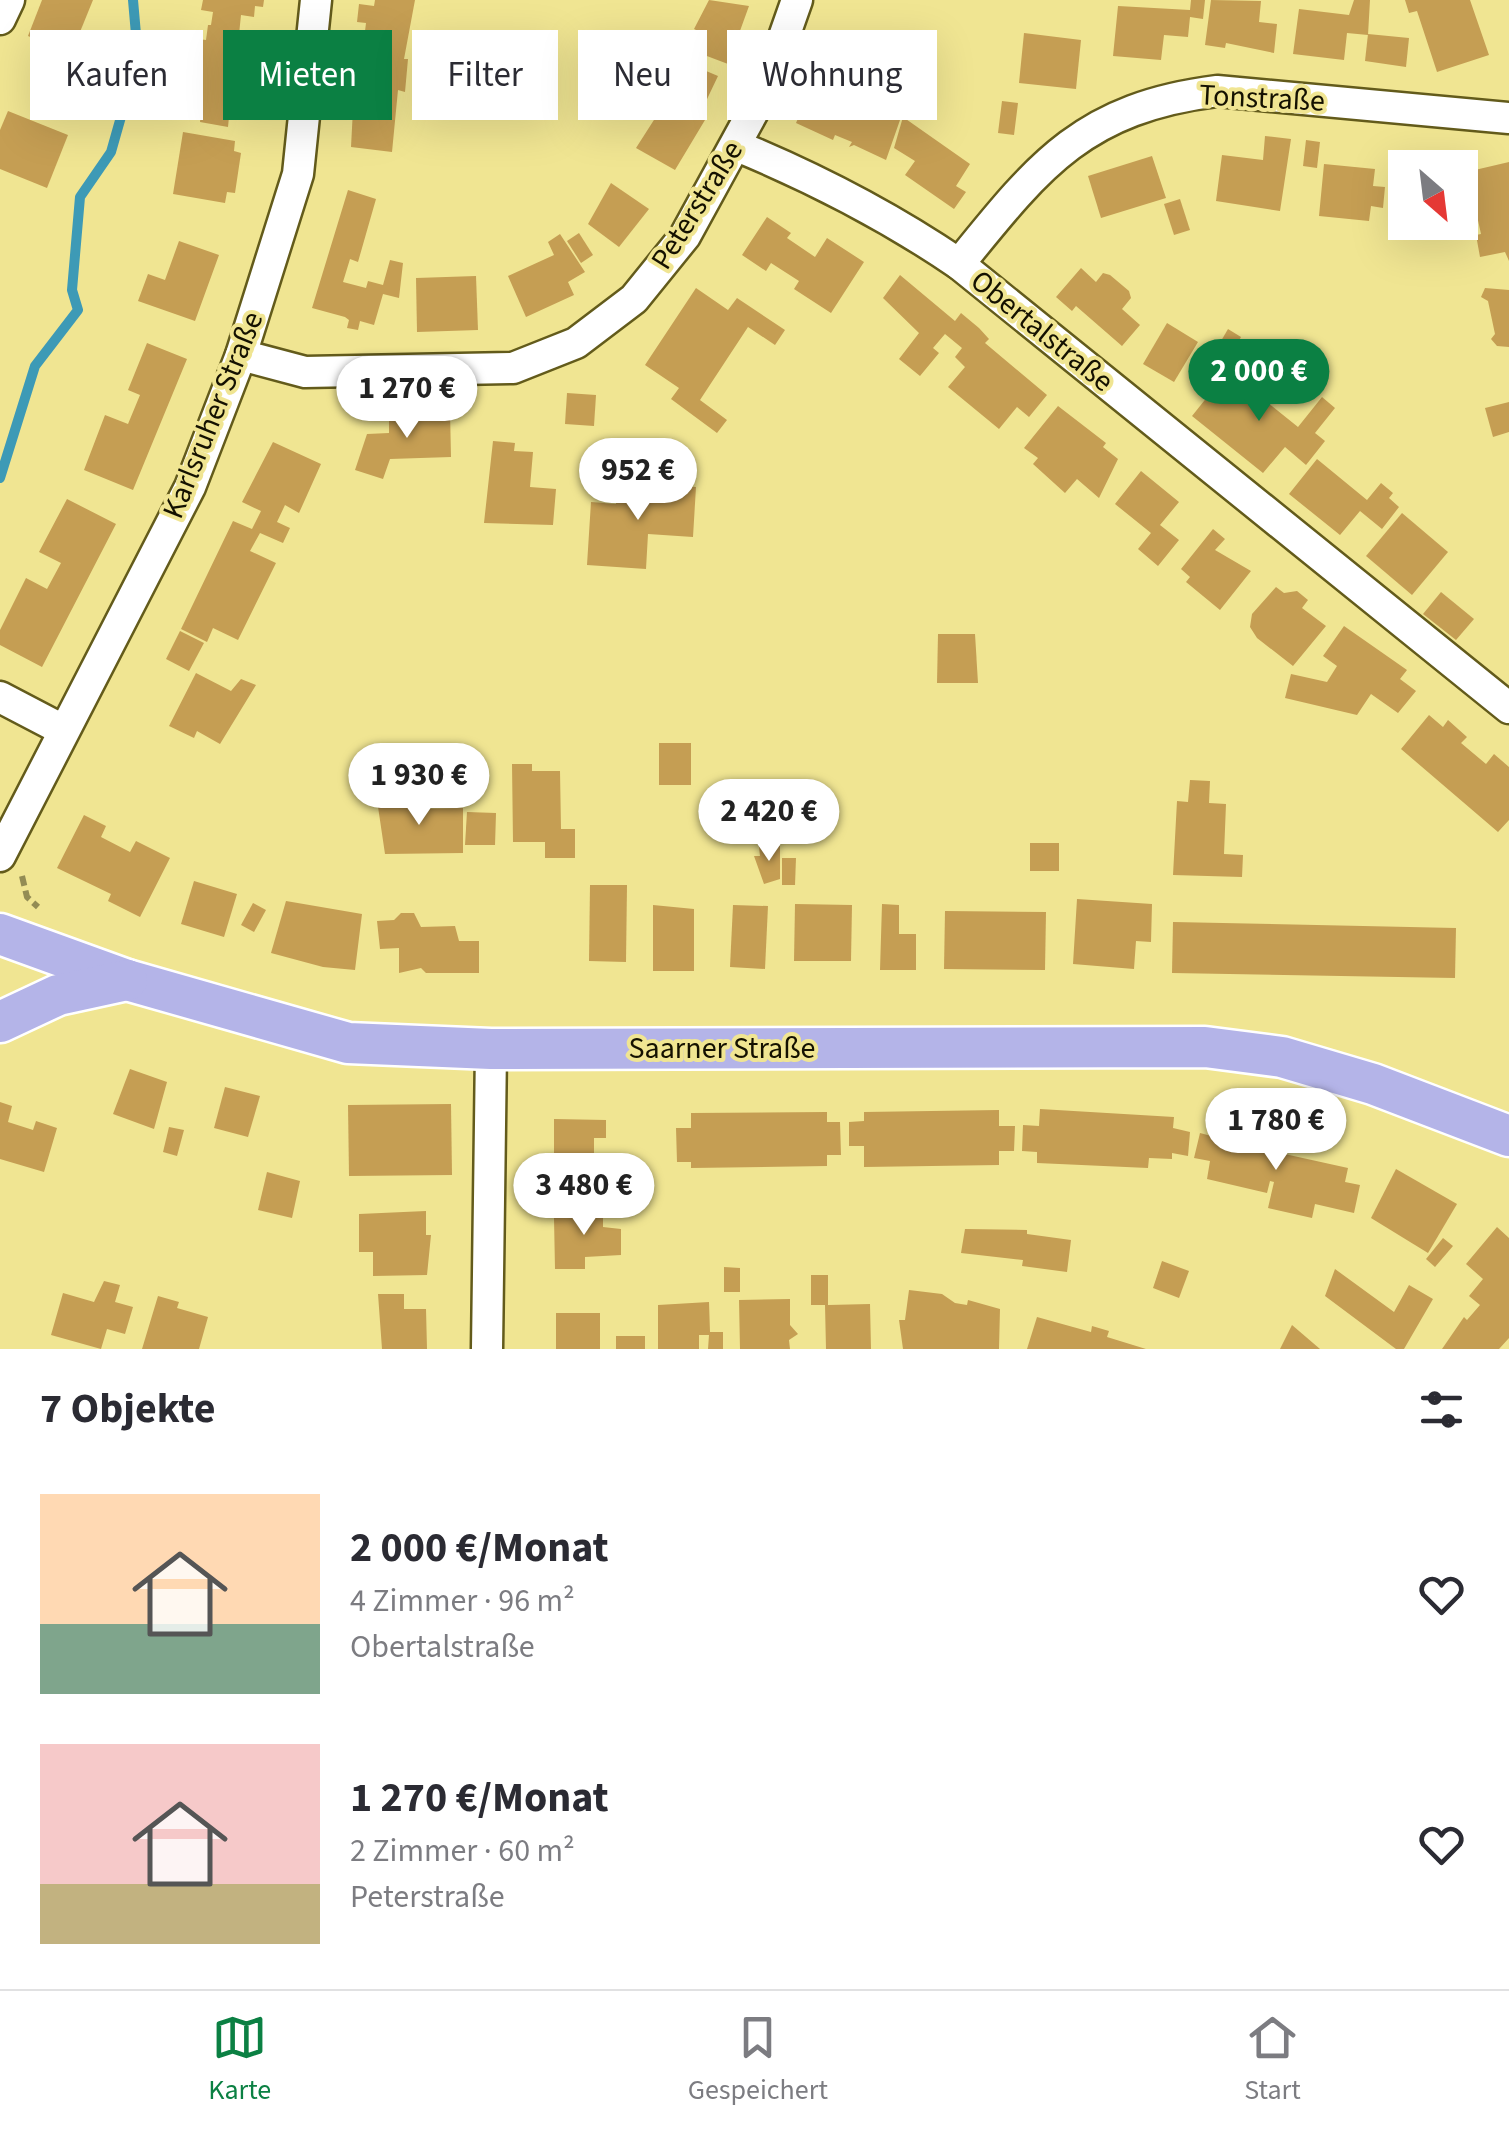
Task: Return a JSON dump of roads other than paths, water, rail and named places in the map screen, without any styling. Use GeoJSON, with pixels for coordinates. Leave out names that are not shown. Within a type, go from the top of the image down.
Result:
{"type":"FeatureCollection","features":[{"type":"Feature","properties":{"kind":"main road","name":"Saarner Straße"},"geometry":{"type":"LineString","coordinates":[[0,934],[127,980],[348,1044],[491,1050],[1206,1047],[1282,1057],[1373,1084],[1509,1136]]}},
{"type":"Feature","properties":{"kind":"main road"},"geometry":{"type":"LineString","coordinates":[[0,1022],[58,996],[127,980]]}},
{"type":"Feature","properties":{"kind":"main road","name":"Saarner Straße"},"geometry":{"type":"LineString","coordinates":[[1450,1116],[1509,1169]]}},
{"type":"Feature","properties":{"kind":"street"},"geometry":{"type":"LineString","coordinates":[[0,20],[8,0]]}},
{"type":"Feature","properties":{"kind":"street","name":"Karlsruher Straße"},"geometry":{"type":"LineString","coordinates":[[0,856],[190,487],[241,355],[298,174],[316,0]]}},
{"type":"Feature","properties":{"kind":"street","name":"Peterstraße"},"geometry":{"type":"LineString","coordinates":[[241,355],[305,372],[513,368],[576,344],[634,299],[685,236],[766,88],[797,0]]}},
{"type":"Feature","properties":{"kind":"street","name":"Tonstraße"},"geometry":{"type":"LineString","coordinates":[[959,264],[1028,179],[1069,142],[1125,111],[1181,95],[1217,91],[1509,118]]}},
{"type":"Feature","properties":{"kind":"street","name":"Obertalstraße"},"geometry":{"type":"LineString","coordinates":[[737,146],[819,180],[887,215],[959,264],[1509,708]]}},
{"type":"Feature","properties":{"kind":"street"},"geometry":{"type":"LineString","coordinates":[[0,698],[64,730]]}},
{"type":"Feature","properties":{"kind":"street"},"geometry":{"type":"LineString","coordinates":[[487,1349],[491,1050]]}},
{"type":"Feature","properties":{"kind":"waterway"},"geometry":{"type":"LineString","coordinates":[[0,478],[35,366],[78,310],[72,290],[80,197],[111,152],[138,57],[133,0]]}}]}
